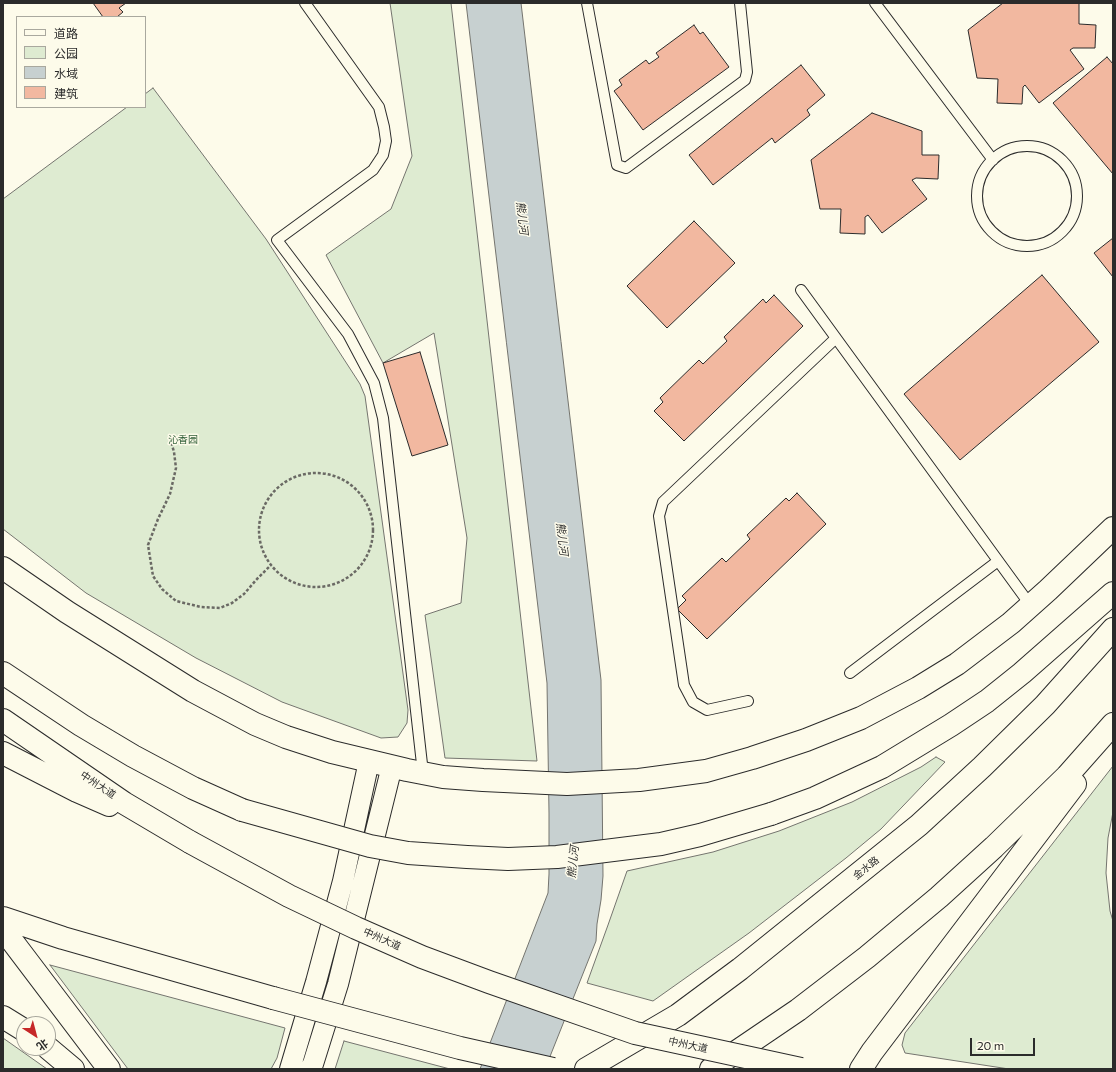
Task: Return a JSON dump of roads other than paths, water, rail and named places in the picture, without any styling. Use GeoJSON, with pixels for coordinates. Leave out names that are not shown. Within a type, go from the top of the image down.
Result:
{"type":"FeatureCollection","features":[{"type":"Feature","properties":{"kind":"main road"},"geometry":{"type":"LineString","coordinates":[[3,568],[67,612],[193,691],[255,724],[286,737],[332,752],[443,777],[567,784],[604,783],[706,771],[759,756],[806,740],[861,718],[918,688],[958,664],[1011,624],[1113,528]]}},
{"type":"Feature","properties":{"kind":"main road"},"geometry":{"type":"LineString","coordinates":[[3,673],[81,725],[133,756],[193,788],[242,810],[370,846],[408,853],[467,857],[557,857],[661,844],[700,835],[771,814],[814,798],[882,767],[951,726],[987,701],[1022,673],[1113,592]]}},
{"type":"Feature","properties":{"kind":"main road","name":"金水路"},"geometry":{"type":"LineString","coordinates":[[586,1069],[678,1015],[740,969],[919,825],[982,767],[1045,705],[1113,629]]}},
{"type":"Feature","properties":{"kind":"main road","name":"中州大道"},"geometry":{"type":"LineString","coordinates":[[3,720],[124,803],[190,842],[288,896],[422,957],[635,1033],[801,1069]]}},
{"type":"Feature","properties":{"kind":"main road"},"geometry":{"type":"LineString","coordinates":[[711,1069],[798,1010],[867,958],[940,897],[994,847],[1061,781],[1113,724]]}},
{"type":"Feature","properties":{"kind":"main road"},"geometry":{"type":"LineString","coordinates":[[861,1069],[881,1040],[1113,732]]}},
{"type":"Feature","properties":{"kind":"main road"},"geometry":{"type":"LineString","coordinates":[[3,753],[77,791],[190,842]]}},
{"type":"Feature","properties":{"kind":"main road"},"geometry":{"type":"LineString","coordinates":[[3,918],[63,938],[273,998],[460,1048],[552,1069]]}},
{"type":"Feature","properties":{"kind":"main road"},"geometry":{"type":"LineString","coordinates":[[3,929],[109,1069]]}},
{"type":"Feature","properties":{"kind":"main road"},"geometry":{"type":"LineString","coordinates":[[3,1017],[16,1025]]}},
{"type":"Feature","properties":{"kind":"main road"},"geometry":{"type":"LineString","coordinates":[[56,1055],[73,1069]]}},
{"type":"Feature","properties":{"kind":"street"},"geometry":{"type":"LineString","coordinates":[[290,1069],[316,982],[343,881],[370,761]]}},
{"type":"Feature","properties":{"kind":"street"},"geometry":{"type":"LineString","coordinates":[[310,1069],[313,1064],[338,984],[392,766]]}},
{"type":"Feature","properties":{"kind":"lane"},"geometry":{"type":"LineString","coordinates":[[305,3],[379,107],[386,141],[382,155],[373,170],[277,240],[348,334],[374,383],[383,418],[423,773]]}},
{"type":"Feature","properties":{"kind":"lane"},"geometry":{"type":"LineString","coordinates":[[587,3],[617,165],[626,168],[744,80],[747,72],[740,3]]}},
{"type":"Feature","properties":{"kind":"lane"},"geometry":{"type":"LineString","coordinates":[[876,3],[992,160]]}},
{"type":"Feature","properties":{"kind":"lane"},"geometry":{"type":"LineString","coordinates":[[1030,146],[1043,149],[1055,155],[1065,164],[1072,176],[1076,189],[1076,202],[1073,215],[1067,226],[1058,235],[1047,242],[1034,246],[1021,246],[1009,243],[997,237],[988,228],[982,218],[978,206],[977,193],[979,181],[992,160],[1004,152],[1030,146]]}},
{"type":"Feature","properties":{"kind":"lane"},"geometry":{"type":"LineString","coordinates":[[801,290],[1031,606]]}},
{"type":"Feature","properties":{"kind":"lane"},"geometry":{"type":"LineString","coordinates":[[748,700],[707,710],[693,702],[684,684],[659,516],[663,502],[836,338]]}},
{"type":"Feature","properties":{"kind":"lane"},"geometry":{"type":"LineString","coordinates":[[850,673],[998,561]]}},
{"type":"Feature","properties":{"kind":"water","name":"熊儿河"},"geometry":{"type":"Polygon","coordinates":[[[466,3],[521,3],[601,680],[603,876],[596,941],[545,1069],[480,1069],[548,893],[549,813],[547,683],[466,3]]]}},
{"type":"Feature","properties":{"kind":"park label","name":"沁香园"},"geometry":{"type":"Point","coordinates":[183,440]}}]}
